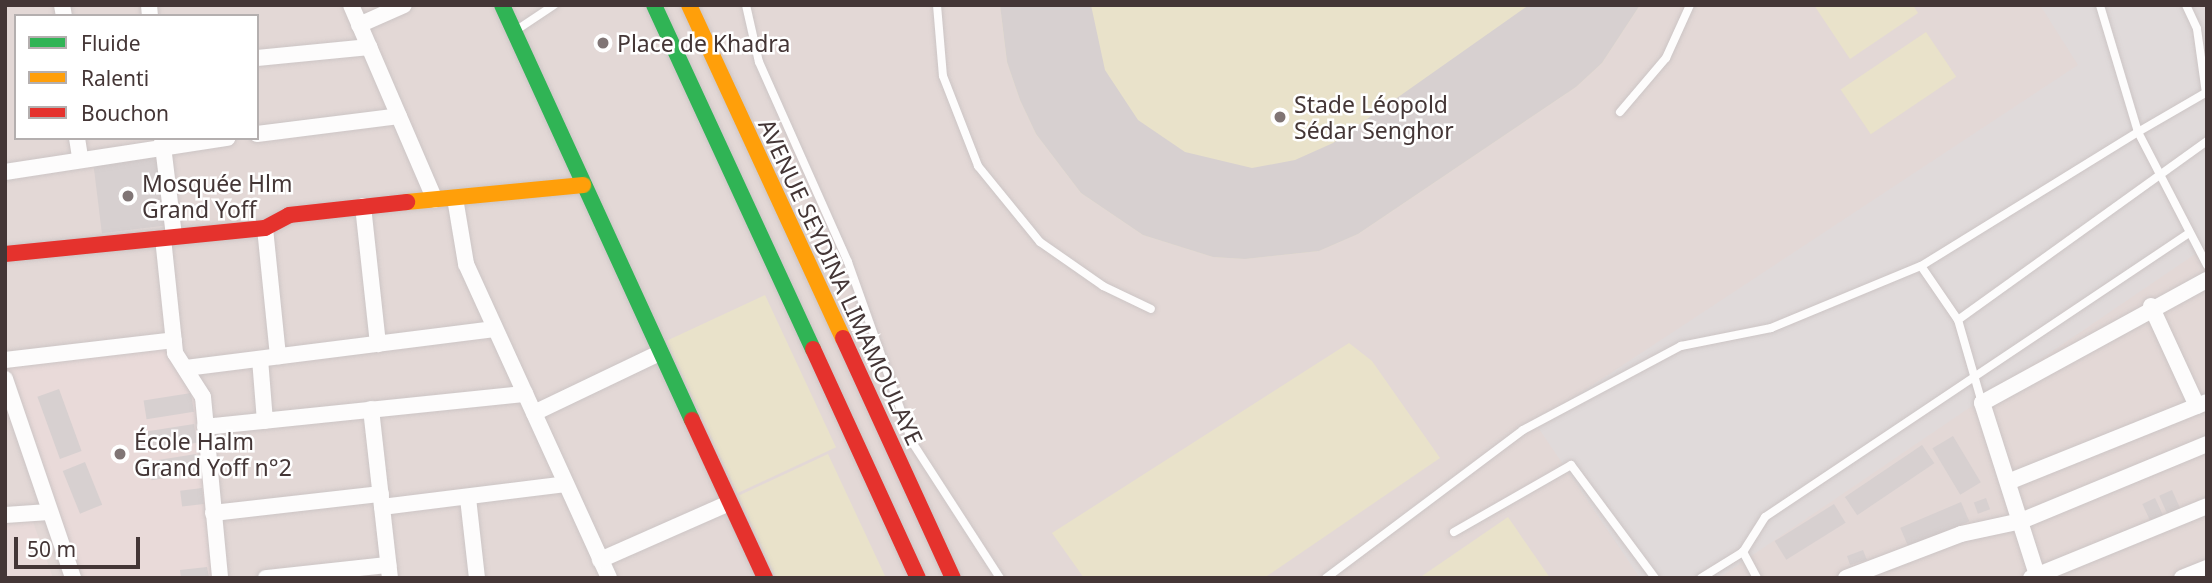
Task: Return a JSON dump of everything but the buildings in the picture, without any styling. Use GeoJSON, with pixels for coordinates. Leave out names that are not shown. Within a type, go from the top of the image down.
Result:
{"type":"FeatureCollection","features":[{"type":"Feature","properties":{"kind":"main road"},"geometry":{"type":"LineString","coordinates":[[502,5],[659,353],[765,578]]}},
{"type":"Feature","properties":{"kind":"main road"},"geometry":{"type":"LineString","coordinates":[[654,5],[918,578]]}},
{"type":"Feature","properties":{"kind":"main road","name":"AVENUE SEYDINA LIMAMOULAYE"},"geometry":{"type":"LineString","coordinates":[[689,5],[953,578]]}},
{"type":"Feature","properties":{"kind":"main road"},"geometry":{"type":"LineString","coordinates":[[5,254],[265,228],[289,215],[363,206],[583,185]]}},
{"type":"Feature","properties":{"kind":"street"},"geometry":{"type":"LineString","coordinates":[[351,5],[435,200]]}},
{"type":"Feature","properties":{"kind":"street"},"geometry":{"type":"LineString","coordinates":[[359,25],[404,5]]}},
{"type":"Feature","properties":{"kind":"street"},"geometry":{"type":"LineString","coordinates":[[259,58],[369,47]]}},
{"type":"Feature","properties":{"kind":"street"},"geometry":{"type":"LineString","coordinates":[[259,134],[399,116]]}},
{"type":"Feature","properties":{"kind":"street"},"geometry":{"type":"LineString","coordinates":[[77,140],[80,158]]}},
{"type":"Feature","properties":{"kind":"street"},"geometry":{"type":"LineString","coordinates":[[5,172],[163,142],[195,140]]}},
{"type":"Feature","properties":{"kind":"street"},"geometry":{"type":"LineString","coordinates":[[163,142],[174,340],[186,368],[199,384],[220,578]]}},
{"type":"Feature","properties":{"kind":"street"},"geometry":{"type":"LineString","coordinates":[[455,198],[466,264],[608,578]]}},
{"type":"Feature","properties":{"kind":"street"},"geometry":{"type":"LineString","coordinates":[[363,206],[378,344]]}},
{"type":"Feature","properties":{"kind":"street"},"geometry":{"type":"LineString","coordinates":[[265,228],[278,356]]}},
{"type":"Feature","properties":{"kind":"street"},"geometry":{"type":"LineString","coordinates":[[2207,279],[2151,306],[1982,404],[2036,577],[2207,506]]}},
{"type":"Feature","properties":{"kind":"street"},"geometry":{"type":"LineString","coordinates":[[2008,482],[2202,404],[2151,306]]}},
{"type":"Feature","properties":{"kind":"street"},"geometry":{"type":"LineString","coordinates":[[186,368],[495,329]]}},
{"type":"Feature","properties":{"kind":"street"},"geometry":{"type":"LineString","coordinates":[[5,360],[174,340]]}},
{"type":"Feature","properties":{"kind":"street"},"geometry":{"type":"LineString","coordinates":[[534,413],[659,353]]}},
{"type":"Feature","properties":{"kind":"street"},"geometry":{"type":"LineString","coordinates":[[260,359],[265,421]]}},
{"type":"Feature","properties":{"kind":"street"},"geometry":{"type":"LineString","coordinates":[[5,379],[73,578]]}},
{"type":"Feature","properties":{"kind":"street"},"geometry":{"type":"LineString","coordinates":[[205,427],[524,394]]}},
{"type":"Feature","properties":{"kind":"street"},"geometry":{"type":"LineString","coordinates":[[266,578],[389,571],[371,409]]}},
{"type":"Feature","properties":{"kind":"street"},"geometry":{"type":"LineString","coordinates":[[1846,578],[1961,534],[2021,522],[2207,444]]}},
{"type":"Feature","properties":{"kind":"street"},"geometry":{"type":"LineString","coordinates":[[213,513],[381,500],[468,498],[566,484]]}},
{"type":"Feature","properties":{"kind":"street"},"geometry":{"type":"LineString","coordinates":[[468,498],[477,578]]}},
{"type":"Feature","properties":{"kind":"street"},"geometry":{"type":"LineString","coordinates":[[600,560],[729,503]]}},
{"type":"Feature","properties":{"kind":"street"},"geometry":{"type":"LineString","coordinates":[[5,515],[49,512]]}},
{"type":"Feature","properties":{"kind":"street"},"geometry":{"type":"LineString","coordinates":[[2182,578],[2207,568]]}},
{"type":"Feature","properties":{"kind":"lane"},"geometry":{"type":"LineString","coordinates":[[514,32],[554,5]]}},
{"type":"Feature","properties":{"kind":"lane"},"geometry":{"type":"LineString","coordinates":[[746,5],[759,62],[848,262],[912,442],[1000,578]]}},
{"type":"Feature","properties":{"kind":"lane"},"geometry":{"type":"LineString","coordinates":[[937,5],[943,76],[978,166],[1040,242],[1103,286],[1151,309]]}},
{"type":"Feature","properties":{"kind":"lane"},"geometry":{"type":"LineString","coordinates":[[1620,112],[1666,58],[1690,5]]}},
{"type":"Feature","properties":{"kind":"lane"},"geometry":{"type":"LineString","coordinates":[[2101,5],[2138,132],[2207,265]]}},
{"type":"Feature","properties":{"kind":"lane"},"geometry":{"type":"LineString","coordinates":[[1326,578],[1523,430],[1681,346],[1771,328],[1921,266],[2206,93],[2197,29],[2186,5]]}},
{"type":"Feature","properties":{"kind":"lane"},"geometry":{"type":"LineString","coordinates":[[1958,320],[2159,172],[2207,141]]}},
{"type":"Feature","properties":{"kind":"lane"},"geometry":{"type":"LineString","coordinates":[[1702,578],[1743,552],[1765,517],[1976,379],[2189,233]]}},
{"type":"Feature","properties":{"kind":"lane"},"geometry":{"type":"LineString","coordinates":[[1921,266],[1958,320],[1982,404]]}},
{"type":"Feature","properties":{"kind":"lane"},"geometry":{"type":"LineString","coordinates":[[1454,532],[1570,465],[1655,578]]}},
{"type":"Feature","properties":{"kind":"lane"},"geometry":{"type":"LineString","coordinates":[[1743,552],[1757,578]]}},
{"type":"Feature","properties":{"kind":"shaded area"},"geometry":{"type":"Polygon","coordinates":[[[5,5],[2207,5],[2207,578],[5,578],[5,5]]]}},
{"type":"Feature","properties":{"kind":"shaded area","name":"Stade Léopold Sédar Senghor"},"geometry":{"type":"Polygon","coordinates":[[[1000,5],[1640,5],[1602,63],[1576,87],[1358,234],[1319,251],[1245,259],[1213,257],[1143,235],[1081,193],[1036,134],[1020,100],[1007,62],[1000,5]]]}},
{"type":"Feature","properties":{"kind":"shaded area"},"geometry":{"type":"Polygon","coordinates":[[[1814,5],[1913,5],[1918,13],[1850,59],[1814,5]]]}},
{"type":"Feature","properties":{"kind":"shaded area"},"geometry":{"type":"Polygon","coordinates":[[[2040,5],[2207,5],[2207,246],[1719,578],[1640,578],[1535,423],[2078,65],[2040,5]]]}},
{"type":"Feature","properties":{"kind":"shaded area"},"geometry":{"type":"Polygon","coordinates":[[[1926,32],[1956,77],[1871,134],[1841,90],[1926,32]]]}},
{"type":"Feature","properties":{"kind":"shaded area"},"geometry":{"type":"Polygon","coordinates":[[[765,295],[836,447],[737,493],[666,341],[765,295]]]}},
{"type":"Feature","properties":{"kind":"shaded area"},"geometry":{"type":"Polygon","coordinates":[[[1349,343],[1372,361],[1440,458],[1264,578],[1084,578],[1052,533],[1349,343]]]}},
{"type":"Feature","properties":{"kind":"shaded area","name":"École Halm Grand Yoff n°2"},"geometry":{"type":"Polygon","coordinates":[[[170,345],[199,398],[216,578],[78,578],[5,365],[170,345]]]}},
{"type":"Feature","properties":{"kind":"shaded area"},"geometry":{"type":"Polygon","coordinates":[[[828,454],[886,578],[776,578],[738,496],[828,454]]]}},
{"type":"Feature","properties":{"kind":"shaded area"},"geometry":{"type":"Polygon","coordinates":[[[1508,517],[1550,578],[1419,578],[1508,517]]]}},
{"type":"Feature","properties":{"kind":"shaded area"},"geometry":{"type":"Polygon","coordinates":[[[33,522],[53,578],[5,578],[5,524],[33,522]]]}},
{"type":"Feature","properties":{"kind":"traffic: fast"},"geometry":{"type":"LineString","coordinates":[[502,5],[692,420]]}},
{"type":"Feature","properties":{"kind":"traffic: fast"},"geometry":{"type":"LineString","coordinates":[[654,5],[813,349]]}},
{"type":"Feature","properties":{"kind":"traffic: slow"},"geometry":{"type":"LineString","coordinates":[[689,5],[843,338]]}},
{"type":"Feature","properties":{"kind":"traffic: slow"},"geometry":{"type":"LineString","coordinates":[[407,202],[583,185]]}},
{"type":"Feature","properties":{"kind":"traffic: jam"},"geometry":{"type":"LineString","coordinates":[[5,254],[265,228],[289,215],[407,202]]}},
{"type":"Feature","properties":{"kind":"traffic: jam"},"geometry":{"type":"LineString","coordinates":[[843,338],[953,578]]}},
{"type":"Feature","properties":{"kind":"traffic: jam"},"geometry":{"type":"LineString","coordinates":[[813,349],[918,578]]}},
{"type":"Feature","properties":{"kind":"traffic: jam"},"geometry":{"type":"LineString","coordinates":[[692,420],[765,578]]}},
{"type":"Feature","properties":{"kind":"place","name":"Place de Khadra"},"geometry":{"type":"Point","coordinates":[603,43]}},
{"type":"Feature","properties":{"kind":"place","name":"Stade Léopold Sédar Senghor"},"geometry":{"type":"Point","coordinates":[1280,117]}},
{"type":"Feature","properties":{"kind":"place","name":"Mosquée Hlm Grand Yoff"},"geometry":{"type":"Point","coordinates":[128,196]}},
{"type":"Feature","properties":{"kind":"place","name":"École Halm Grand Yoff n°2"},"geometry":{"type":"Point","coordinates":[120,454]}}]}
